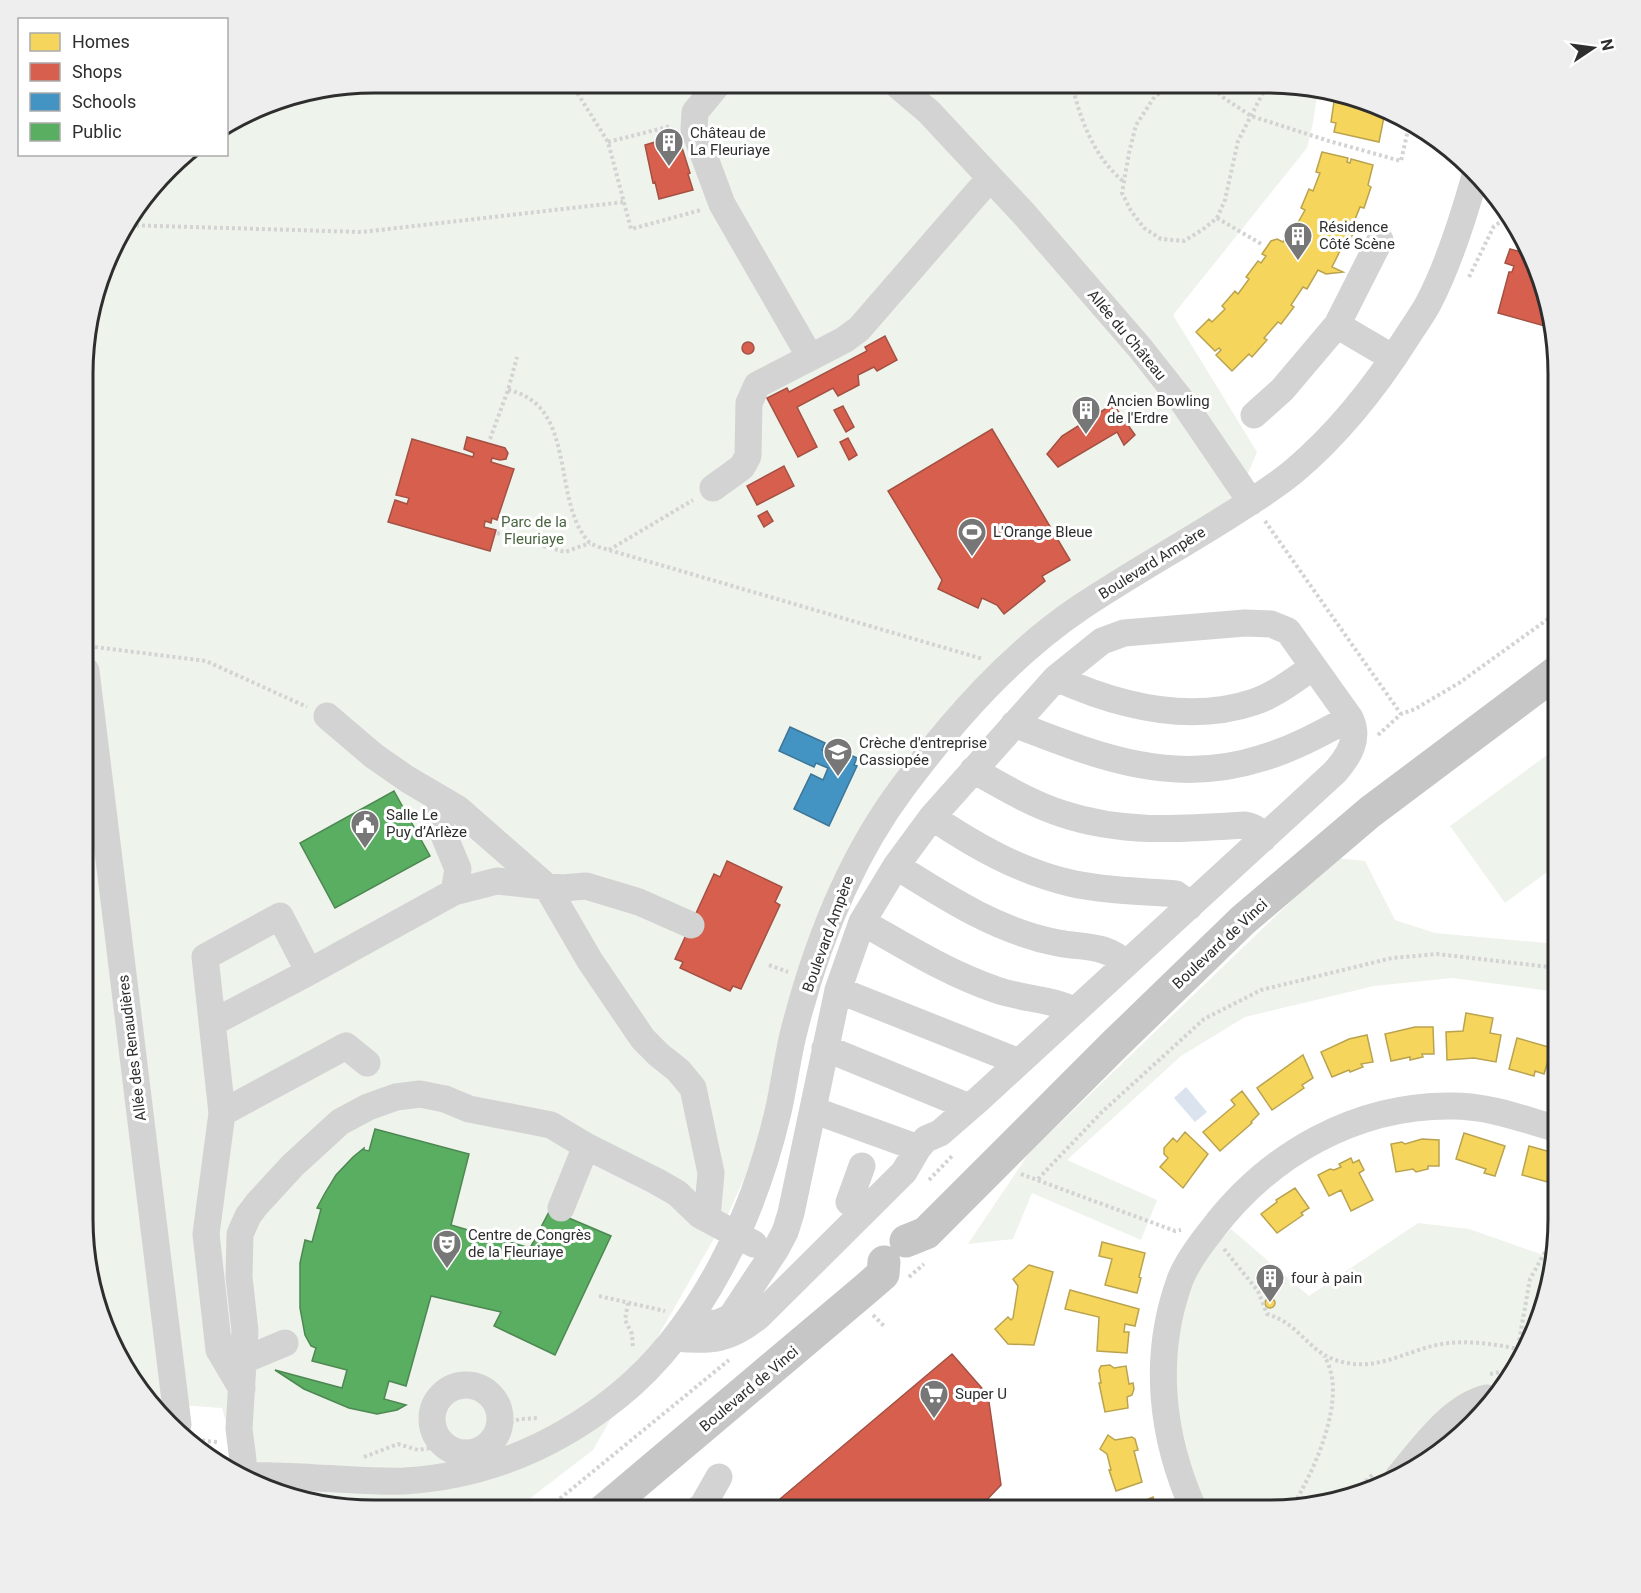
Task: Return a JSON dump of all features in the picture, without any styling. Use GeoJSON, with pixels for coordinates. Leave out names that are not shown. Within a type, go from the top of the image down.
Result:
{"type":"FeatureCollection","features":[{"type":"Feature","properties":{"kind":"main road","name":"Boulevard de Vinci"},"geometry":{"type":"LineString","coordinates":[[616,1500],[883,1274],[895,1252],[926,1233],[1243,920],[1370,812],[1548,678]]}},
{"type":"Feature","properties":{"kind":"street"},"geometry":{"type":"LineString","coordinates":[[711,93],[699,105],[693,120],[701,148],[722,204],[810,357]]}},
{"type":"Feature","properties":{"kind":"street","name":"Allée du Château"},"geometry":{"type":"LineString","coordinates":[[907,93],[929,112],[1025,215],[1140,348],[1185,405],[1251,502]]}},
{"type":"Feature","properties":{"kind":"street"},"geometry":{"type":"LineString","coordinates":[[713,488],[742,467],[748,456],[749,403],[757,385],[844,340],[859,328],[990,178]]}},
{"type":"Feature","properties":{"kind":"street","name":"Boulevard Ampère"},"geometry":{"type":"LineString","coordinates":[[262,1477],[405,1481],[440,1477],[474,1461],[544,1445],[582,1423],[621,1394],[654,1362],[683,1329],[745,1239],[778,1113],[793,1035],[809,980],[833,913],[852,869],[881,819],[913,773],[969,706],[1003,670],[1063,620],[1290,475],[1347,419],[1393,358],[1429,302],[1477,188]]}},
{"type":"Feature","properties":{"kind":"street"},"geometry":{"type":"LineString","coordinates":[[1254,415],[1288,383],[1337,325],[1380,240]]}},
{"type":"Feature","properties":{"kind":"street"},"geometry":{"type":"LineString","coordinates":[[1337,325],[1393,358]]}},
{"type":"Feature","properties":{"kind":"street"},"geometry":{"type":"LineString","coordinates":[[1063,620],[1078,633],[1102,641]]}},
{"type":"Feature","properties":{"kind":"street"},"geometry":{"type":"LineString","coordinates":[[1245,623],[1271,624],[1288,631],[1350,718],[1354,727],[1354,737],[1348,757],[1335,772],[969,1107],[940,1133],[926,1139],[904,1172],[759,1316],[742,1329],[725,1337],[708,1340],[683,1329],[718,1323],[731,1317],[776,1249],[791,1213],[838,990],[861,922],[932,817],[1056,678],[1102,641],[1124,633],[1245,623]]}},
{"type":"Feature","properties":{"kind":"street"},"geometry":{"type":"LineString","coordinates":[[1056,678],[1104,697],[1134,705],[1163,709],[1216,711],[1265,698],[1313,667]]}},
{"type":"Feature","properties":{"kind":"street"},"geometry":{"type":"LineString","coordinates":[[327,716],[374,756],[407,779],[458,809],[547,887],[590,961],[643,1039],[693,1088],[711,1173],[707,1218]]}},
{"type":"Feature","properties":{"kind":"street"},"geometry":{"type":"LineString","coordinates":[[1014,724],[1103,758],[1137,766],[1189,769],[1239,764],[1263,758],[1350,718]]}},
{"type":"Feature","properties":{"kind":"street","name":"Allée des Renaudières"},"geometry":{"type":"LineString","coordinates":[[93,728],[177,1420]]}},
{"type":"Feature","properties":{"kind":"street"},"geometry":{"type":"LineString","coordinates":[[973,770],[1038,804],[1093,822],[1158,830],[1245,825],[1254,827],[1263,839]]}},
{"type":"Feature","properties":{"kind":"street"},"geometry":{"type":"LineString","coordinates":[[436,816],[458,868],[454,892]]}},
{"type":"Feature","properties":{"kind":"street"},"geometry":{"type":"LineString","coordinates":[[932,817],[982,848],[1031,871],[1073,884],[1176,894],[1189,907]]}},
{"type":"Feature","properties":{"kind":"street"},"geometry":{"type":"LineString","coordinates":[[897,866],[984,918],[1032,937],[1110,951],[1126,964]]}},
{"type":"Feature","properties":{"kind":"street"},"geometry":{"type":"LineString","coordinates":[[212,1023],[454,892],[497,881],[562,888],[586,886],[639,902],[691,925]]}},
{"type":"Feature","properties":{"kind":"street"},"geometry":{"type":"LineString","coordinates":[[242,1389],[219,1350],[206,1234],[222,1113],[205,957],[280,916],[309,972]]}},
{"type":"Feature","properties":{"kind":"street"},"geometry":{"type":"LineString","coordinates":[[861,922],[959,975],[994,990],[1065,1006],[1075,1011]]}},
{"type":"Feature","properties":{"kind":"street"},"geometry":{"type":"LineString","coordinates":[[838,990],[1019,1062]]}},
{"type":"Feature","properties":{"kind":"street"},"geometry":{"type":"LineString","coordinates":[[222,1113],[346,1046],[367,1064]]}},
{"type":"Feature","properties":{"kind":"street"},"geometry":{"type":"LineString","coordinates":[[825,1048],[969,1107]]}},
{"type":"Feature","properties":{"kind":"street"},"geometry":{"type":"LineString","coordinates":[[242,1467],[239,1429],[245,1331],[239,1277],[240,1234],[248,1216],[257,1204],[293,1165],[340,1122],[383,1101],[420,1094],[469,1109],[551,1125],[586,1146],[677,1193],[707,1218],[745,1239]]}},
{"type":"Feature","properties":{"kind":"street"},"geometry":{"type":"LineString","coordinates":[[1190,1500],[1172,1447],[1163,1400],[1162,1374],[1168,1323],[1180,1279],[1189,1261],[1244,1192],[1299,1148],[1354,1122],[1400,1110],[1451,1106],[1478,1107],[1548,1126]]}},
{"type":"Feature","properties":{"kind":"street"},"geometry":{"type":"LineString","coordinates":[[813,1110],[918,1148]]}},
{"type":"Feature","properties":{"kind":"street"},"geometry":{"type":"LineString","coordinates":[[561,1208],[586,1146]]}},
{"type":"Feature","properties":{"kind":"street"},"geometry":{"type":"LineString","coordinates":[[862,1166],[849,1202],[866,1208]]}},
{"type":"Feature","properties":{"kind":"street"},"geometry":{"type":"LineString","coordinates":[[244,1360],[285,1343]]}},
{"type":"Feature","properties":{"kind":"street"},"geometry":{"type":"LineString","coordinates":[[467,1384],[481,1388],[494,1399],[501,1415],[498,1432],[474,1461],[444,1446],[431,1418],[436,1401],[449,1388],[467,1384]]}},
{"type":"Feature","properties":{"kind":"street"},"geometry":{"type":"LineString","coordinates":[[1415,1458],[1441,1427],[1461,1411],[1483,1399]]}},
{"type":"Feature","properties":{"kind":"street"},"geometry":{"type":"LineString","coordinates":[[706,1500],[719,1477]]}},
{"type":"Feature","properties":{"kind":"path"},"geometry":{"type":"LineString","coordinates":[[577,93],[608,142],[631,229],[722,204]]}},
{"type":"Feature","properties":{"kind":"path"},"geometry":{"type":"LineString","coordinates":[[1074,93],[1078,112],[1093,142],[1109,170],[1124,182]]}},
{"type":"Feature","properties":{"kind":"path"},"geometry":{"type":"LineString","coordinates":[[1160,93],[1155,96],[1136,125],[1122,194],[1144,228],[1161,239],[1184,241],[1217,218],[1225,200],[1238,141],[1263,93]]}},
{"type":"Feature","properties":{"kind":"path"},"geometry":{"type":"LineString","coordinates":[[1218,93],[1251,116],[1401,161],[1408,131]]}},
{"type":"Feature","properties":{"kind":"path"},"geometry":{"type":"LineString","coordinates":[[608,142],[693,120]]}},
{"type":"Feature","properties":{"kind":"path"},"geometry":{"type":"LineString","coordinates":[[136,225],[362,232],[624,202]]}},
{"type":"Feature","properties":{"kind":"path"},"geometry":{"type":"LineString","coordinates":[[1217,218],[1263,245]]}},
{"type":"Feature","properties":{"kind":"path"},"geometry":{"type":"LineString","coordinates":[[490,439],[517,357]]}},
{"type":"Feature","properties":{"kind":"path"},"geometry":{"type":"LineString","coordinates":[[508,390],[531,398],[542,409],[561,454],[572,510],[579,528],[590,543],[991,661],[1003,670]]}},
{"type":"Feature","properties":{"kind":"path"},"geometry":{"type":"LineString","coordinates":[[609,550],[713,488]]}},
{"type":"Feature","properties":{"kind":"path"},"geometry":{"type":"LineString","coordinates":[[1251,502],[1401,714],[1415,709],[1459,683],[1548,619]]}},
{"type":"Feature","properties":{"kind":"path"},"geometry":{"type":"LineString","coordinates":[[497,533],[565,552],[590,543]]}},
{"type":"Feature","properties":{"kind":"path"},"geometry":{"type":"LineString","coordinates":[[93,647],[206,661],[327,716]]}},
{"type":"Feature","properties":{"kind":"path"},"geometry":{"type":"LineString","coordinates":[[1038,1179],[1102,1112],[1204,1019],[1261,990],[1392,958],[1437,954],[1548,967]]}},
{"type":"Feature","properties":{"kind":"path"},"geometry":{"type":"LineString","coordinates":[[1014,1172],[1175,1231],[1196,1230],[1218,1243],[1258,1291],[1267,1314],[1290,1324],[1316,1351],[1347,1364],[1369,1364],[1433,1346],[1464,1342],[1490,1343],[1516,1349]]}},
{"type":"Feature","properties":{"kind":"path"},"geometry":{"type":"LineString","coordinates":[[1519,1343],[1530,1279],[1546,1250]]}},
{"type":"Feature","properties":{"kind":"path"},"geometry":{"type":"LineString","coordinates":[[628,1303],[625,1320],[632,1334],[634,1345],[631,1354]]}},
{"type":"Feature","properties":{"kind":"path"},"geometry":{"type":"LineString","coordinates":[[1296,1498],[1317,1458],[1325,1437],[1330,1411],[1334,1389],[1330,1365],[1323,1355]]}},
{"type":"Feature","properties":{"kind":"path"},"geometry":{"type":"LineString","coordinates":[[499,1426],[519,1419],[548,1416]]}},
{"type":"Feature","properties":{"kind":"path"},"geometry":{"type":"LineString","coordinates":[[398,1444],[418,1450],[444,1446]]}},
{"type":"Feature","properties":{"kind":"green space","name":"Parc de la Fleuriaye"},"geometry":{"type":"Polygon","coordinates":[[[374,93],[1267,93],[1317,97],[1307,148],[1173,315],[1257,452],[1237,500],[960,702],[836,876],[758,1148],[728,1214],[593,1450],[528,1500],[338,1498],[284,1485],[238,1464],[222,1408],[163,1404],[151,1390],[140,1375],[114,1326],[95,1255],[93,1219],[93,374],[98,320],[108,284],[122,250],[151,203],[175,175],[197,156],[228,156],[228,134],[267,114],[338,95],[374,93]]]}},
{"type":"Feature","properties":{"kind":"green space"},"geometry":{"type":"Polygon","coordinates":[[[1548,754],[1548,871],[1505,903],[1450,826],[1548,754]]]}},
{"type":"Feature","properties":{"kind":"green space"},"geometry":{"type":"Polygon","coordinates":[[[1336,858],[1365,861],[1395,920],[1435,933],[1548,943],[1548,991],[1452,978],[1374,986],[1245,1017],[1181,1056],[1067,1160],[1157,1200],[1141,1240],[1032,1193],[1013,1239],[968,1244],[1029,1153],[1336,858]]]}},
{"type":"Feature","properties":{"kind":"green space"},"geometry":{"type":"Polygon","coordinates":[[[1418,1223],[1469,1229],[1546,1256],[1527,1326],[1501,1375],[1466,1418],[1423,1453],[1374,1479],[1321,1495],[1267,1500],[1203,1500],[1185,1463],[1168,1369],[1191,1272],[1231,1229],[1309,1296],[1418,1223]]]}},
{"type":"Feature","properties":{"kind":"shaded area"},"geometry":{"type":"Polygon","coordinates":[[[1186,1087],[1207,1112],[1195,1122],[1174,1098],[1186,1087]]]}},
{"type":"Feature","properties":{"kind":"building: Homes"},"geometry":{"type":"Polygon","coordinates":[[[1334,102],[1384,119],[1379,142],[1334,132],[1336,123],[1331,122],[1334,102]]]}},
{"type":"Feature","properties":{"kind":"building: Homes","name":"Résidence Côté Scène"},"geometry":{"type":"Polygon","coordinates":[[[1322,152],[1348,158],[1347,162],[1350,163],[1351,159],[1373,165],[1368,185],[1371,187],[1364,208],[1360,207],[1352,227],[1355,229],[1346,249],[1342,247],[1332,267],[1343,272],[1326,274],[1318,270],[1307,289],[1303,287],[1291,305],[1294,307],[1281,324],[1278,322],[1264,338],[1267,340],[1252,357],[1249,354],[1232,371],[1216,355],[1221,350],[1219,348],[1215,351],[1196,332],[1209,319],[1212,322],[1225,309],[1222,306],[1235,291],[1238,294],[1249,279],[1246,277],[1258,261],[1261,263],[1266,256],[1262,254],[1271,241],[1277,239],[1283,242],[1293,225],[1296,226],[1305,210],[1301,208],[1309,189],[1313,191],[1320,173],[1316,172],[1322,152]]]}},
{"type":"Feature","properties":{"kind":"building: Homes"},"geometry":{"type":"Polygon","coordinates":[[[1466,1013],[1493,1018],[1490,1033],[1501,1035],[1496,1062],[1474,1058],[1447,1060],[1446,1032],[1463,1031],[1466,1013]]]}},
{"type":"Feature","properties":{"kind":"building: Homes"},"geometry":{"type":"Polygon","coordinates":[[[1415,1027],[1433,1027],[1434,1054],[1422,1054],[1423,1057],[1410,1060],[1410,1057],[1391,1061],[1385,1034],[1415,1027]]]}},
{"type":"Feature","properties":{"kind":"building: Homes"},"geometry":{"type":"Polygon","coordinates":[[[1367,1035],[1373,1062],[1361,1064],[1363,1067],[1332,1077],[1321,1052],[1349,1039],[1367,1035]]]}},
{"type":"Feature","properties":{"kind":"building: Homes"},"geometry":{"type":"Polygon","coordinates":[[[1517,1038],[1548,1047],[1548,1061],[1544,1074],[1535,1071],[1534,1076],[1509,1069],[1517,1038]]]}},
{"type":"Feature","properties":{"kind":"building: Homes"},"geometry":{"type":"Polygon","coordinates":[[[1303,1055],[1313,1078],[1302,1085],[1304,1088],[1272,1110],[1257,1088],[1303,1055]]]}},
{"type":"Feature","properties":{"kind":"building: Homes"},"geometry":{"type":"Polygon","coordinates":[[[1242,1091],[1259,1114],[1220,1151],[1203,1132],[1235,1105],[1231,1100],[1242,1091]]]}},
{"type":"Feature","properties":{"kind":"building: Homes"},"geometry":{"type":"Polygon","coordinates":[[[1185,1132],[1208,1154],[1183,1188],[1160,1167],[1168,1158],[1164,1154],[1164,1148],[1173,1138],[1177,1142],[1185,1132]]]}},
{"type":"Feature","properties":{"kind":"building: Homes"},"geometry":{"type":"Polygon","coordinates":[[[1464,1133],[1505,1146],[1495,1176],[1484,1173],[1486,1169],[1456,1159],[1464,1133]]]}},
{"type":"Feature","properties":{"kind":"building: Homes"},"geometry":{"type":"Polygon","coordinates":[[[1422,1139],[1439,1140],[1439,1166],[1428,1166],[1428,1169],[1416,1172],[1413,1169],[1396,1172],[1391,1144],[1402,1142],[1405,1144],[1422,1139]]]}},
{"type":"Feature","properties":{"kind":"building: Homes"},"geometry":{"type":"Polygon","coordinates":[[[1529,1146],[1548,1151],[1548,1182],[1522,1175],[1529,1146]]]}},
{"type":"Feature","properties":{"kind":"building: Homes"},"geometry":{"type":"Polygon","coordinates":[[[1351,1158],[1353,1163],[1359,1160],[1364,1170],[1359,1173],[1373,1200],[1351,1211],[1341,1190],[1329,1196],[1318,1175],[1341,1167],[1339,1164],[1351,1158]]]}},
{"type":"Feature","properties":{"kind":"building: Homes"},"geometry":{"type":"Polygon","coordinates":[[[1295,1188],[1309,1208],[1301,1213],[1303,1215],[1277,1233],[1261,1214],[1277,1202],[1276,1200],[1295,1188]]]}},
{"type":"Feature","properties":{"kind":"building: Homes"},"geometry":{"type":"Polygon","coordinates":[[[1102,1242],[1145,1253],[1137,1293],[1105,1285],[1112,1259],[1099,1256],[1102,1242]]]}},
{"type":"Feature","properties":{"kind":"building: Homes"},"geometry":{"type":"Polygon","coordinates":[[[1029,1265],[1053,1272],[1034,1345],[1008,1344],[995,1329],[1008,1317],[1011,1320],[1013,1318],[1018,1286],[1013,1279],[1029,1265]]]}},
{"type":"Feature","properties":{"kind":"building: Homes"},"geometry":{"type":"Polygon","coordinates":[[[1070,1290],[1139,1309],[1135,1326],[1125,1324],[1124,1332],[1129,1332],[1127,1353],[1097,1351],[1099,1317],[1065,1309],[1070,1290]]]}},
{"type":"Feature","properties":{"kind":"building: Homes","name":"four à pain"},"geometry":{"type":"Polygon","coordinates":[[[1270,1298],[1274,1299],[1274,1307],[1270,1308],[1266,1307],[1265,1303],[1266,1299],[1270,1298]]]}},
{"type":"Feature","properties":{"kind":"building: Homes"},"geometry":{"type":"Polygon","coordinates":[[[1110,1365],[1114,1368],[1126,1366],[1129,1384],[1133,1383],[1134,1389],[1132,1395],[1127,1397],[1128,1408],[1105,1412],[1099,1383],[1101,1383],[1099,1370],[1101,1366],[1110,1365]]]}},
{"type":"Feature","properties":{"kind":"building: Homes"},"geometry":{"type":"Polygon","coordinates":[[[1108,1435],[1115,1440],[1132,1437],[1135,1439],[1138,1450],[1134,1451],[1142,1482],[1116,1491],[1109,1470],[1111,1470],[1107,1454],[1100,1449],[1108,1435]]]}},
{"type":"Feature","properties":{"kind":"building: Shops","name":"Château de La Fleuriaye"},"geometry":{"type":"Polygon","coordinates":[[[678,135],[693,190],[659,199],[645,145],[678,135]]]}},
{"type":"Feature","properties":{"kind":"building: Shops"},"geometry":{"type":"Polygon","coordinates":[[[1510,249],[1520,252],[1533,284],[1544,326],[1498,313],[1509,272],[1512,272],[1514,266],[1505,263],[1510,249]]]}},
{"type":"Feature","properties":{"kind":"building: Shops"},"geometry":{"type":"Polygon","coordinates":[[[885,336],[897,360],[877,371],[874,367],[858,375],[859,385],[838,396],[833,388],[797,407],[817,447],[798,457],[767,398],[787,388],[789,392],[867,351],[865,347],[885,336]]]}},
{"type":"Feature","properties":{"kind":"building: Shops"},"geometry":{"type":"Polygon","coordinates":[[[750,342],[754,348],[750,354],[746,354],[742,346],[750,342]]]}},
{"type":"Feature","properties":{"kind":"building: Shops","name":"Ancien Bowling de l'Erdre"},"geometry":{"type":"Polygon","coordinates":[[[1113,404],[1135,435],[1124,445],[1117,432],[1058,467],[1047,454],[1062,436],[1113,404]]]}},
{"type":"Feature","properties":{"kind":"building: Shops"},"geometry":{"type":"Polygon","coordinates":[[[843,406],[854,427],[846,432],[834,410],[843,406]]]}},
{"type":"Feature","properties":{"kind":"building: Shops"},"geometry":{"type":"Polygon","coordinates":[[[992,429],[1070,560],[1042,576],[1045,581],[1004,614],[997,605],[982,598],[978,608],[938,589],[942,580],[888,491],[992,429]]]}},
{"type":"Feature","properties":{"kind":"building: Shops"},"geometry":{"type":"Polygon","coordinates":[[[467,437],[505,448],[508,453],[506,459],[492,458],[491,462],[514,469],[497,520],[492,518],[491,523],[485,521],[484,527],[496,530],[490,551],[388,522],[395,500],[407,504],[409,498],[396,495],[412,439],[473,457],[474,453],[464,449],[467,437]]]}},
{"type":"Feature","properties":{"kind":"building: Shops"},"geometry":{"type":"Polygon","coordinates":[[[848,438],[857,455],[849,460],[840,442],[848,438]]]}},
{"type":"Feature","properties":{"kind":"building: Shops"},"geometry":{"type":"Polygon","coordinates":[[[784,466],[794,486],[757,505],[747,486],[784,466]]]}},
{"type":"Feature","properties":{"kind":"building: Shops"},"geometry":{"type":"Polygon","coordinates":[[[767,511],[773,521],[764,527],[758,516],[767,511]]]}},
{"type":"Feature","properties":{"kind":"building: Shops"},"geometry":{"type":"Polygon","coordinates":[[[727,861],[782,887],[775,902],[780,905],[741,989],[733,986],[730,991],[680,968],[683,962],[675,959],[714,874],[720,877],[727,861]]]}},
{"type":"Feature","properties":{"kind":"building: Shops","name":"Super U"},"geometry":{"type":"Polygon","coordinates":[[[952,1354],[988,1395],[1001,1485],[987,1500],[779,1500],[952,1354]]]}},
{"type":"Feature","properties":{"kind":"building: Schools","name":"Crèche d'entreprise Cassiopée"},"geometry":{"type":"Polygon","coordinates":[[[790,727],[825,743],[822,750],[836,756],[839,750],[857,758],[854,765],[857,766],[829,826],[794,809],[811,774],[823,780],[828,768],[816,763],[814,767],[779,751],[790,727]]]}},
{"type":"Feature","properties":{"kind":"building: Public","name":"Salle Le Puy d’Arlèze"},"geometry":{"type":"Polygon","coordinates":[[[394,791],[430,856],[335,908],[300,843],[394,791]]]}},
{"type":"Feature","properties":{"kind":"building: Public","name":"Centre de Congrès de la Fleuriaye"},"geometry":{"type":"Polygon","coordinates":[[[375,1129],[469,1154],[451,1225],[530,1248],[550,1210],[611,1236],[555,1355],[494,1326],[501,1312],[431,1296],[406,1386],[389,1381],[384,1399],[406,1405],[397,1410],[377,1414],[349,1408],[304,1389],[275,1370],[342,1388],[347,1370],[312,1361],[316,1348],[311,1346],[305,1335],[300,1308],[300,1263],[305,1240],[312,1242],[321,1209],[317,1208],[325,1193],[336,1175],[353,1157],[364,1148],[369,1151],[375,1129]]]}},
{"type":"Feature","properties":{"kind":"place","name":"Château de La Fleuriaye"},"geometry":{"type":"Point","coordinates":[669,168]}},
{"type":"Feature","properties":{"kind":"place","name":"Résidence Côté Scène"},"geometry":{"type":"Point","coordinates":[1298,262]}},
{"type":"Feature","properties":{"kind":"place","name":"Ancien Bowling de l'Erdre"},"geometry":{"type":"Point","coordinates":[1086,436]}},
{"type":"Feature","properties":{"kind":"place","name":"L'Orange Bleue"},"geometry":{"type":"Point","coordinates":[972,558]}},
{"type":"Feature","properties":{"kind":"place","name":"Crèche d'entreprise Cassiopée"},"geometry":{"type":"Point","coordinates":[838,778]}},
{"type":"Feature","properties":{"kind":"place","name":"Salle Le Puy d’Arlèze"},"geometry":{"type":"Point","coordinates":[365,850]}},
{"type":"Feature","properties":{"kind":"place","name":"Centre de Congrès de la Fleuriaye"},"geometry":{"type":"Point","coordinates":[447,1270]}},
{"type":"Feature","properties":{"kind":"place","name":"four à pain"},"geometry":{"type":"Point","coordinates":[1270,1304]}},
{"type":"Feature","properties":{"kind":"place","name":"Super U"},"geometry":{"type":"Point","coordinates":[934,1420]}}]}
